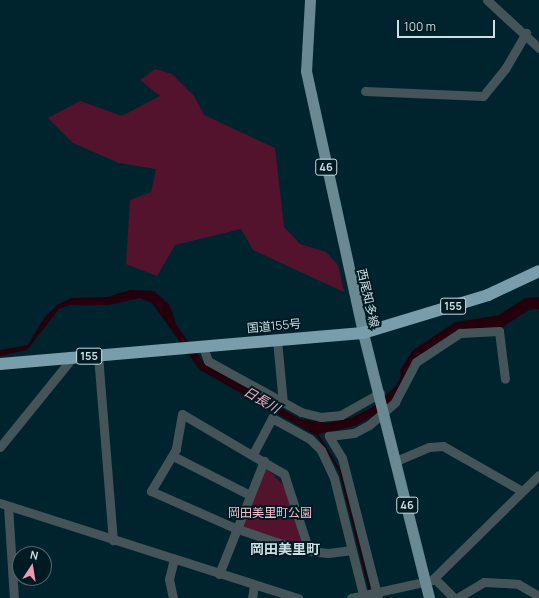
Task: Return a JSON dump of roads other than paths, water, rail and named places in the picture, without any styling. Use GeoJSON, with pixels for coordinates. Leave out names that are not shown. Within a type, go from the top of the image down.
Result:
{"type":"FeatureCollection","features":[{"type":"Feature","properties":{"kind":"highway","name":"国道155号"},"geometry":{"type":"LineString","coordinates":[[0,364],[363,333],[488,294],[539,271]]}},
{"type":"Feature","properties":{"kind":"main road","name":"西尾知多線"},"geometry":{"type":"LineString","coordinates":[[310,0],[306,71],[363,333],[380,393],[396,461],[430,580],[429,598]]}},
{"type":"Feature","properties":{"kind":"street"},"geometry":{"type":"LineString","coordinates":[[487,0],[526,34],[539,48]]}},
{"type":"Feature","properties":{"kind":"street"},"geometry":{"type":"LineString","coordinates":[[365,91],[483,96],[505,69],[526,34]]}},
{"type":"Feature","properties":{"kind":"street"},"geometry":{"type":"LineString","coordinates":[[370,595],[342,458],[329,436],[354,433],[384,412],[395,402],[416,362],[460,333],[499,332],[505,378]]}},
{"type":"Feature","properties":{"kind":"street"},"geometry":{"type":"LineString","coordinates":[[277,340],[284,403]]}},
{"type":"Feature","properties":{"kind":"street"},"geometry":{"type":"LineString","coordinates":[[203,347],[208,361],[284,403],[320,418],[341,415],[380,393]]}},
{"type":"Feature","properties":{"kind":"street"},"geometry":{"type":"LineString","coordinates":[[98,355],[113,540]]}},
{"type":"Feature","properties":{"kind":"street"},"geometry":{"type":"LineString","coordinates":[[0,447],[73,358]]}},
{"type":"Feature","properties":{"kind":"street"},"geometry":{"type":"LineString","coordinates":[[310,551],[284,474],[253,454],[182,414],[172,456],[151,491],[235,528],[310,551],[328,553],[352,550]]}},
{"type":"Feature","properties":{"kind":"street"},"geometry":{"type":"LineString","coordinates":[[253,454],[272,418],[310,439],[321,450],[334,478],[352,550],[370,595]]}},
{"type":"Feature","properties":{"kind":"street"},"geometry":{"type":"LineString","coordinates":[[396,461],[429,446],[443,446],[522,491]]}},
{"type":"Feature","properties":{"kind":"street"},"geometry":{"type":"LineString","coordinates":[[172,456],[250,495]]}},
{"type":"Feature","properties":{"kind":"street"},"geometry":{"type":"LineString","coordinates":[[219,574],[235,528],[264,461]]}},
{"type":"Feature","properties":{"kind":"street"},"geometry":{"type":"LineString","coordinates":[[351,598],[370,595],[430,580],[539,475]]}},
{"type":"Feature","properties":{"kind":"street"},"geometry":{"type":"LineString","coordinates":[[14,598],[4,505],[254,586],[298,598]]}},
{"type":"Feature","properties":{"kind":"street"},"geometry":{"type":"LineString","coordinates":[[173,598],[169,579],[174,559]]}},
{"type":"Feature","properties":{"kind":"street"},"geometry":{"type":"LineString","coordinates":[[430,580],[454,598]]}},
{"type":"Feature","properties":{"kind":"street"},"geometry":{"type":"LineString","coordinates":[[457,598],[484,582],[518,584],[539,596]]}},
{"type":"Feature","properties":{"kind":"street"},"geometry":{"type":"LineString","coordinates":[[252,598],[254,586]]}},
{"type":"Feature","properties":{"kind":"water"},"geometry":{"type":"Polygon","coordinates":[[[130,290],[154,291],[169,304],[177,326],[203,362],[300,419],[327,423],[351,418],[373,407],[396,386],[412,356],[415,358],[393,401],[377,414],[355,426],[315,435],[200,370],[152,303],[140,298],[108,305],[70,305],[59,309],[27,350],[0,356],[0,350],[28,345],[44,318],[57,305],[71,298],[107,297],[130,290]]]}},
{"type":"Feature","properties":{"kind":"waterway","name":"日長川"},"geometry":{"type":"LineString","coordinates":[[406,372],[417,355],[457,328],[501,321],[527,304],[539,303]]}},
{"type":"Feature","properties":{"kind":"waterway"},"geometry":{"type":"LineString","coordinates":[[316,432],[340,471],[370,591]]}},
{"type":"Feature","properties":{"kind":"district","name":"岡田美里町"},"geometry":{"type":"Point","coordinates":[285,549]}},
{"type":"Feature","properties":{"kind":"park label","name":"岡田美里町公園"},"geometry":{"type":"Point","coordinates":[270,513]}}]}
